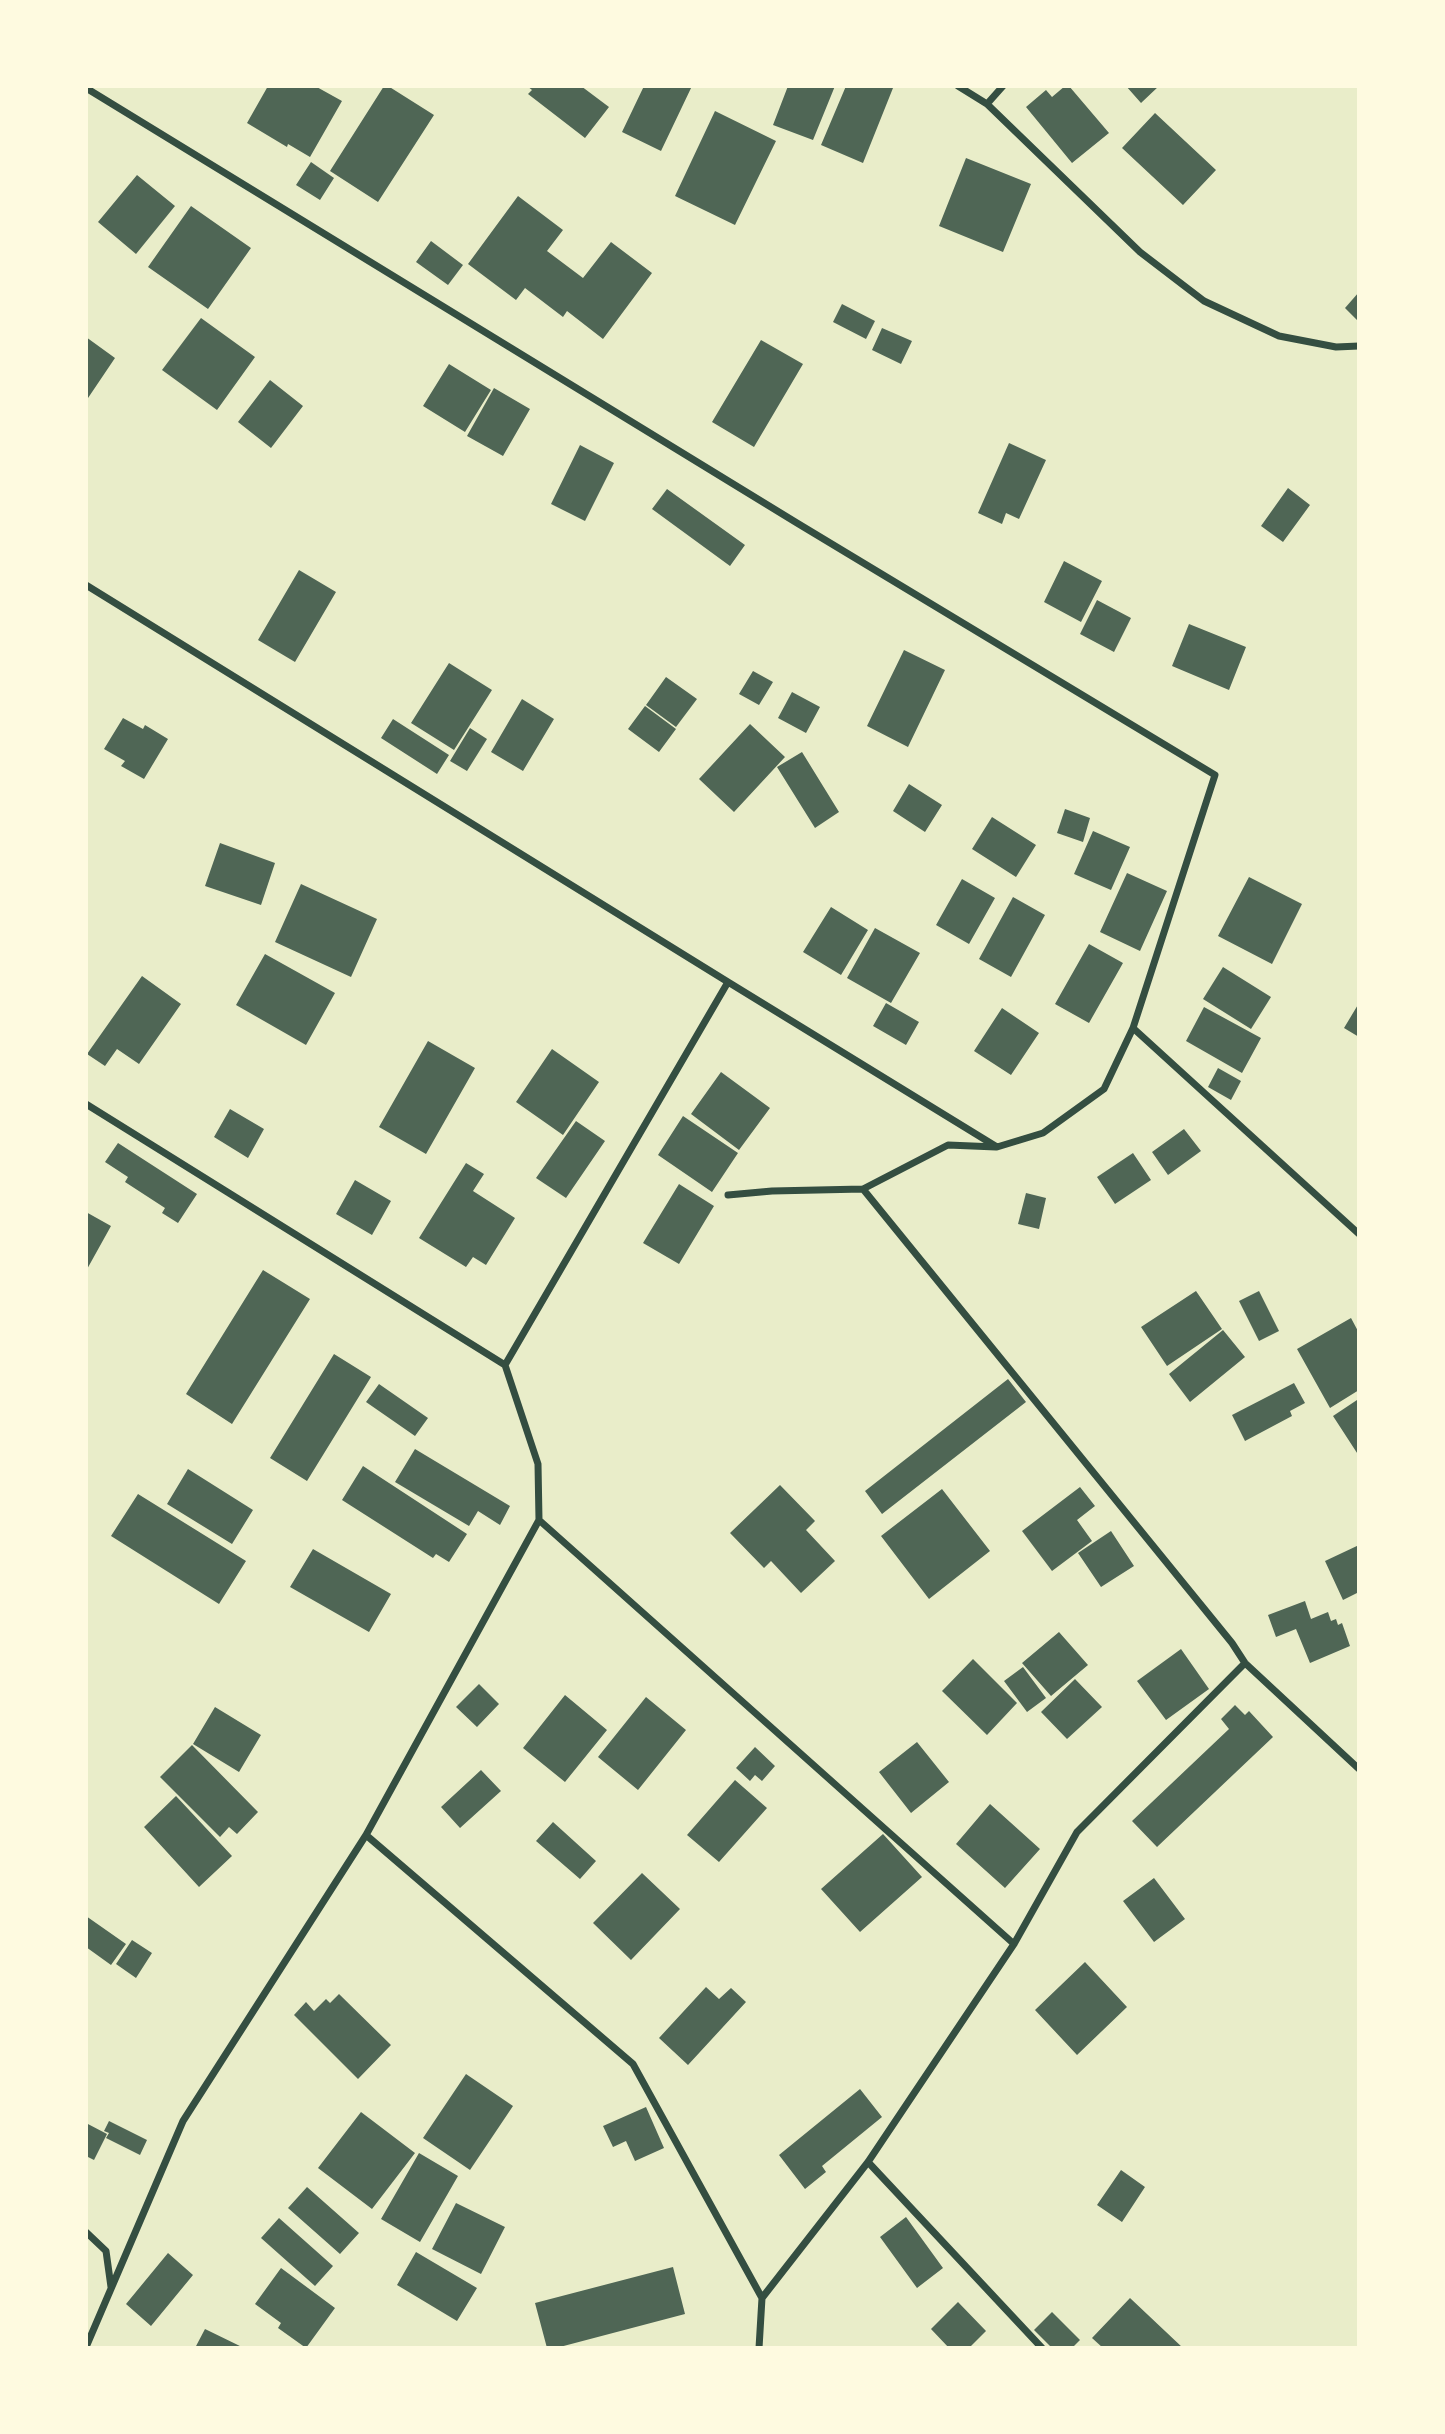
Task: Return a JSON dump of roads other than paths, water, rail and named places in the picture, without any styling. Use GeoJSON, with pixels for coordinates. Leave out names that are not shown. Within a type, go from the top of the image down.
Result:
{"type":"FeatureCollection","features":[{"type":"Feature","properties":{"kind":"street"},"geometry":{"type":"LineString","coordinates":[[958,86],[986,104],[1140,252],[1204,301],[1279,336],[1336,347],[1359,346]]}},
{"type":"Feature","properties":{"kind":"street"},"geometry":{"type":"LineString","coordinates":[[986,104],[1003,86]]}},
{"type":"Feature","properties":{"kind":"street"},"geometry":{"type":"LineString","coordinates":[[86,88],[785,516],[1215,775],[1133,1028],[1104,1090],[1043,1133],[997,1147],[948,1145],[863,1189],[728,1195]]}},
{"type":"Feature","properties":{"kind":"street"},"geometry":{"type":"LineString","coordinates":[[86,585],[997,1147]]}},
{"type":"Feature","properties":{"kind":"street"},"geometry":{"type":"LineString","coordinates":[[505,1365],[729,982]]}},
{"type":"Feature","properties":{"kind":"street"},"geometry":{"type":"LineString","coordinates":[[1133,1028],[1359,1234]]}},
{"type":"Feature","properties":{"kind":"street"},"geometry":{"type":"LineString","coordinates":[[86,1104],[505,1365],[538,1464],[538,1520],[366,1835],[183,2120],[86,2347]]}},
{"type":"Feature","properties":{"kind":"street"},"geometry":{"type":"LineString","coordinates":[[863,1189],[1231,1643],[1245,1664],[1359,1769]]}},
{"type":"Feature","properties":{"kind":"street"},"geometry":{"type":"LineString","coordinates":[[538,1520],[1014,1944]]}},
{"type":"Feature","properties":{"kind":"street"},"geometry":{"type":"LineString","coordinates":[[762,2298],[868,2162],[1014,1944],[1077,1832],[1245,1664]]}},
{"type":"Feature","properties":{"kind":"street"},"geometry":{"type":"LineString","coordinates":[[366,1835],[633,2064],[762,2298],[759,2348]]}},
{"type":"Feature","properties":{"kind":"street"},"geometry":{"type":"LineString","coordinates":[[868,2162],[1042,2348]]}},
{"type":"Feature","properties":{"kind":"street"},"geometry":{"type":"LineString","coordinates":[[86,2232],[106,2251],[111,2288]]}}]}
